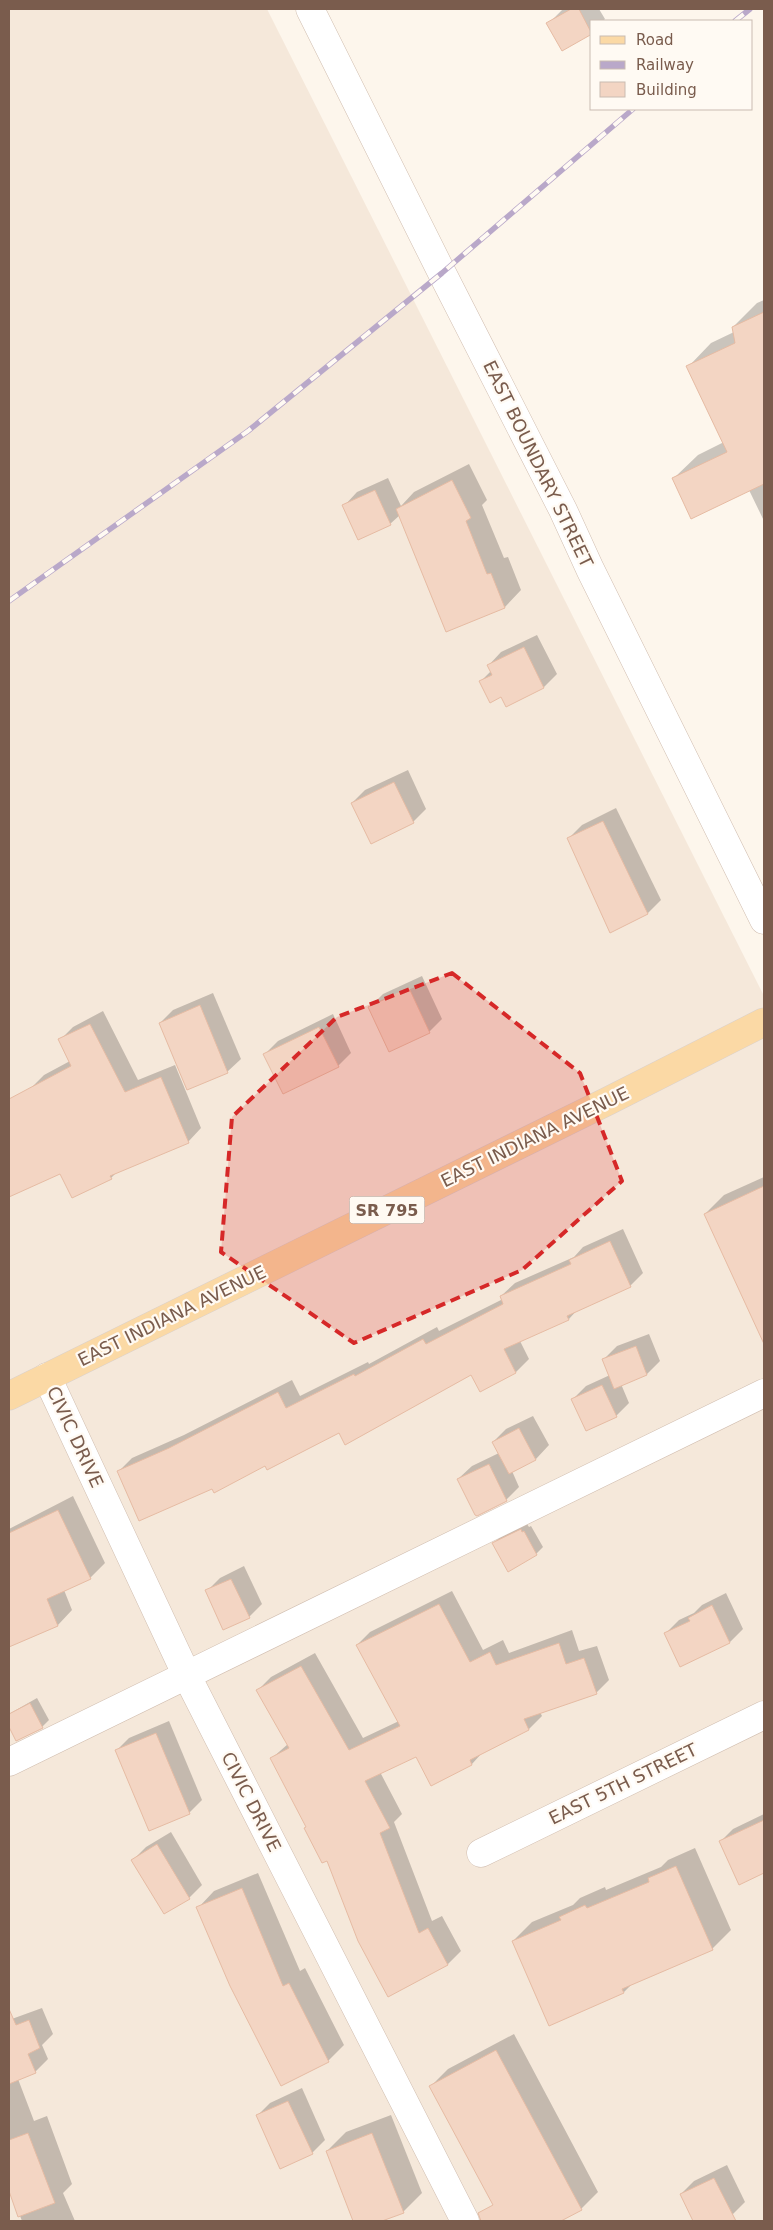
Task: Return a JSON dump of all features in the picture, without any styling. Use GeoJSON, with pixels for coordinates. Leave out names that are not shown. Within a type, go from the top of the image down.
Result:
{"type":"FeatureCollection","features":[{"type":"Feature","properties":{"kind":"main road","name":"EAST INDIANA AVENUE"},"geometry":{"type":"LineString","coordinates":[[9,1396],[600,1105],[764,1022]]}},
{"type":"Feature","properties":{"kind":"street","name":"EAST BOUNDARY STREET"},"geometry":{"type":"LineString","coordinates":[[310,9],[563,510],[590,569],[764,920]]}},
{"type":"Feature","properties":{"kind":"street","name":"CIVIC DRIVE"},"geometry":{"type":"LineString","coordinates":[[47,1377],[187,1676],[465,2221]]}},
{"type":"Feature","properties":{"kind":"street"},"geometry":{"type":"LineString","coordinates":[[9,1762],[764,1393]]}},
{"type":"Feature","properties":{"kind":"street","name":"EAST 5TH STREET"},"geometry":{"type":"LineString","coordinates":[[482,1853],[764,1714]]}},
{"type":"Feature","properties":{"kind":"highlighted area"},"geometry":{"type":"Polygon","coordinates":[[[452,973],[580,1073],[622,1181],[522,1270],[354,1343],[221,1252],[232,1117],[337,1017],[452,973]]]}},
{"type":"Feature","properties":{"kind":"shaded area"},"geometry":{"type":"Polygon","coordinates":[[[9,9],[267,9],[764,996],[764,2221],[9,2221],[9,9]]]}},
{"type":"Feature","properties":{"kind":"building"},"geometry":{"type":"Polygon","coordinates":[[[571,9],[579,9],[590,30],[590,35],[562,51],[546,23],[571,9]]]}},
{"type":"Feature","properties":{"kind":"building"},"geometry":{"type":"Polygon","coordinates":[[[764,312],[764,484],[691,519],[672,478],[727,452],[686,366],[735,343],[732,327],[764,312]]]}},
{"type":"Feature","properties":{"kind":"building"},"geometry":{"type":"Polygon","coordinates":[[[452,480],[471,518],[466,521],[487,574],[491,573],[505,608],[446,632],[396,509],[452,480]]]}},
{"type":"Feature","properties":{"kind":"building"},"geometry":{"type":"Polygon","coordinates":[[[375,490],[391,525],[358,540],[342,505],[375,490]]]}},
{"type":"Feature","properties":{"kind":"building"},"geometry":{"type":"Polygon","coordinates":[[[524,647],[544,688],[506,707],[501,697],[490,703],[479,681],[492,675],[487,665],[524,647]]]}},
{"type":"Feature","properties":{"kind":"building"},"geometry":{"type":"Polygon","coordinates":[[[394,782],[414,823],[371,844],[351,803],[394,782]]]}},
{"type":"Feature","properties":{"kind":"building"},"geometry":{"type":"Polygon","coordinates":[[[603,821],[648,914],[610,933],[567,838],[603,821]]]}},
{"type":"Feature","properties":{"kind":"building"},"geometry":{"type":"Polygon","coordinates":[[[409,988],[430,1033],[389,1052],[368,1007],[409,988]]]}},
{"type":"Feature","properties":{"kind":"building"},"geometry":{"type":"Polygon","coordinates":[[[200,1005],[228,1073],[187,1090],[159,1023],[200,1005]]]}},
{"type":"Feature","properties":{"kind":"building"},"geometry":{"type":"Polygon","coordinates":[[[90,1024],[125,1092],[161,1077],[189,1143],[110,1176],[112,1179],[72,1198],[60,1174],[9,1197],[9,1099],[71,1066],[58,1039],[90,1024]]]}},
{"type":"Feature","properties":{"kind":"building"},"geometry":{"type":"Polygon","coordinates":[[[319,1027],[339,1067],[283,1094],[263,1054],[319,1027]]]}},
{"type":"Feature","properties":{"kind":"building"},"geometry":{"type":"Polygon","coordinates":[[[764,1186],[764,1344],[704,1214],[764,1186]]]}},
{"type":"Feature","properties":{"kind":"building"},"geometry":{"type":"Polygon","coordinates":[[[610,1241],[631,1287],[567,1316],[569,1320],[504,1349],[516,1373],[480,1392],[471,1375],[345,1445],[339,1433],[267,1470],[265,1466],[214,1493],[212,1489],[139,1521],[117,1471],[169,1448],[278,1392],[286,1408],[354,1374],[355,1376],[423,1339],[426,1344],[503,1304],[500,1296],[571,1264],[569,1260],[610,1241]]]}},
{"type":"Feature","properties":{"kind":"building"},"geometry":{"type":"Polygon","coordinates":[[[636,1346],[647,1375],[614,1389],[602,1359],[636,1346]]]}},
{"type":"Feature","properties":{"kind":"building"},"geometry":{"type":"Polygon","coordinates":[[[602,1385],[617,1417],[586,1431],[571,1399],[602,1385]]]}},
{"type":"Feature","properties":{"kind":"building"},"geometry":{"type":"Polygon","coordinates":[[[519,1428],[536,1460],[509,1474],[492,1442],[519,1428]]]}},
{"type":"Feature","properties":{"kind":"building"},"geometry":{"type":"Polygon","coordinates":[[[489,1464],[507,1501],[477,1516],[457,1479],[489,1464]]]}},
{"type":"Feature","properties":{"kind":"building"},"geometry":{"type":"Polygon","coordinates":[[[58,1510],[91,1579],[47,1599],[58,1626],[9,1647],[9,1533],[58,1510]]]}},
{"type":"Feature","properties":{"kind":"building"},"geometry":{"type":"Polygon","coordinates":[[[521,1529],[522,1532],[524,1531],[537,1555],[508,1572],[492,1543],[521,1529]]]}},
{"type":"Feature","properties":{"kind":"building"},"geometry":{"type":"Polygon","coordinates":[[[231,1579],[250,1618],[223,1630],[205,1590],[231,1579]]]}},
{"type":"Feature","properties":{"kind":"building"},"geometry":{"type":"Polygon","coordinates":[[[439,1604],[470,1662],[490,1652],[496,1665],[559,1643],[566,1664],[584,1658],[597,1694],[524,1719],[529,1730],[470,1760],[472,1765],[431,1786],[416,1757],[365,1781],[390,1828],[380,1833],[419,1933],[428,1928],[448,1965],[388,1997],[358,1941],[327,1861],[322,1863],[304,1828],[306,1827],[270,1758],[289,1748],[256,1690],[301,1666],[349,1750],[400,1726],[356,1645],[439,1604]]]}},
{"type":"Feature","properties":{"kind":"building"},"geometry":{"type":"Polygon","coordinates":[[[712,1605],[730,1643],[680,1667],[664,1633],[690,1621],[688,1618],[712,1605]]]}},
{"type":"Feature","properties":{"kind":"building"},"geometry":{"type":"Polygon","coordinates":[[[30,1703],[43,1728],[16,1741],[9,1727],[9,1714],[30,1703]]]}},
{"type":"Feature","properties":{"kind":"building"},"geometry":{"type":"Polygon","coordinates":[[[156,1733],[190,1814],[149,1831],[115,1750],[156,1733]]]}},
{"type":"Feature","properties":{"kind":"building"},"geometry":{"type":"Polygon","coordinates":[[[764,1820],[764,1873],[739,1885],[719,1841],[764,1820]]]}},
{"type":"Feature","properties":{"kind":"building"},"geometry":{"type":"Polygon","coordinates":[[[157,1844],[190,1899],[164,1914],[131,1860],[157,1844]]]}},
{"type":"Feature","properties":{"kind":"building"},"geometry":{"type":"Polygon","coordinates":[[[676,1866],[713,1950],[622,1989],[624,1993],[549,2026],[512,1941],[561,1920],[559,1917],[585,1905],[587,1908],[649,1882],[648,1878],[676,1866]]]}},
{"type":"Feature","properties":{"kind":"building"},"geometry":{"type":"Polygon","coordinates":[[[242,1888],[283,1986],[289,1983],[329,2062],[281,2086],[230,1986],[196,1907],[242,1888]]]}},
{"type":"Feature","properties":{"kind":"building"},"geometry":{"type":"Polygon","coordinates":[[[9,2009],[16,2025],[29,2020],[40,2048],[28,2054],[36,2073],[9,2084],[9,2009]]]}},
{"type":"Feature","properties":{"kind":"building"},"geometry":{"type":"Polygon","coordinates":[[[496,2050],[582,2210],[561,2221],[481,2221],[478,2213],[493,2205],[429,2086],[496,2050]]]}},
{"type":"Feature","properties":{"kind":"building"},"geometry":{"type":"Polygon","coordinates":[[[288,2101],[313,2154],[280,2169],[256,2115],[288,2101]]]}},
{"type":"Feature","properties":{"kind":"building"},"geometry":{"type":"Polygon","coordinates":[[[28,2133],[55,2203],[18,2217],[9,2191],[9,2140],[28,2133]]]}},
{"type":"Feature","properties":{"kind":"building"},"geometry":{"type":"Polygon","coordinates":[[[372,2133],[404,2213],[382,2221],[353,2221],[326,2151],[372,2133]]]}},
{"type":"Feature","properties":{"kind":"building"},"geometry":{"type":"Polygon","coordinates":[[[714,2178],[736,2221],[693,2221],[680,2194],[714,2178]]]}},
{"type":"Feature","properties":{"kind":"railway"},"geometry":{"type":"LineString","coordinates":[[736,20],[750,9]]}},
{"type":"Feature","properties":{"kind":"railway"},"geometry":{"type":"LineString","coordinates":[[9,601],[248,431],[442,273],[632,110]]}}]}
